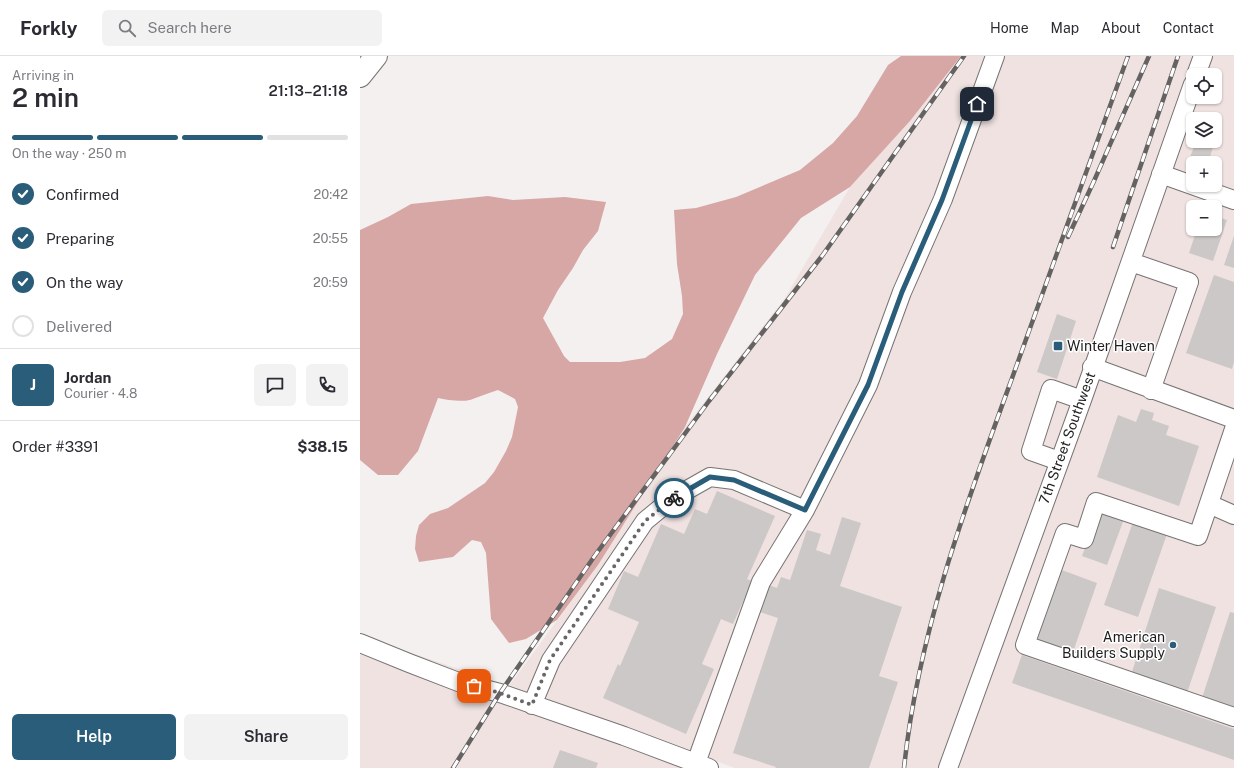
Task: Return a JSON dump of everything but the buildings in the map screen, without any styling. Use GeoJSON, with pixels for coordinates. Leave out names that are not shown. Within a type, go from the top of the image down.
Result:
{"type":"FeatureCollection","features":[{"type":"Feature","properties":{"kind":"highway"},"geometry":{"type":"LineString","coordinates":[[360,76],[376,56]]}},
{"type":"Feature","properties":{"kind":"street"},"geometry":{"type":"LineString","coordinates":[[360,643],[460,683],[500,693],[624,736],[702,766],[761,582],[805,510],[868,385],[902,292],[942,200],[995,56]]}},
{"type":"Feature","properties":{"kind":"street"},"geometry":{"type":"LineString","coordinates":[[1199,68],[1203,56]]}},
{"type":"Feature","properties":{"kind":"street","name":"7th Street Southwest"},"geometry":{"type":"LineString","coordinates":[[948,768],[1082,400],[1186,104]]}},
{"type":"Feature","properties":{"kind":"street"},"geometry":{"type":"LineString","coordinates":[[1161,174],[1234,200]]}},
{"type":"Feature","properties":{"kind":"street"},"geometry":{"type":"LineString","coordinates":[[1131,262],[1189,282],[1151,390]]}},
{"type":"Feature","properties":{"kind":"street"},"geometry":{"type":"LineString","coordinates":[[1092,368],[1234,419]]}},
{"type":"Feature","properties":{"kind":"street"},"geometry":{"type":"LineString","coordinates":[[1059,461],[1031,451],[1051,389],[1082,400]]}},
{"type":"Feature","properties":{"kind":"street"},"geometry":{"type":"LineString","coordinates":[[1234,429],[1198,536],[1096,502],[1084,539],[1066,533],[1025,645],[1234,717]]}},
{"type":"Feature","properties":{"kind":"street"},"geometry":{"type":"LineString","coordinates":[[532,705],[550,660],[645,521],[673,498],[710,477],[734,480],[805,510]]}},
{"type":"Feature","properties":{"kind":"street"},"geometry":{"type":"LineString","coordinates":[[1209,504],[1234,515]]}},
{"type":"Feature","properties":{"kind":"shaded area"},"geometry":{"type":"Polygon","coordinates":[[[901,56],[961,56],[910,121],[850,187],[801,218],[755,275],[717,354],[685,427],[598,565],[557,620],[526,639],[509,643],[491,619],[486,553],[481,542],[472,540],[453,557],[419,562],[415,549],[419,525],[430,514],[448,508],[485,483],[494,472],[512,437],[518,407],[515,399],[498,390],[467,401],[438,398],[418,451],[398,475],[378,475],[360,460],[360,230],[411,204],[488,196],[513,200],[565,197],[606,202],[598,231],[583,250],[558,290],[543,318],[564,356],[570,362],[620,362],[645,358],[672,339],[683,314],[677,264],[674,210],[696,208],[736,197],[800,170],[833,143],[857,116],[888,65],[901,56]]]}},
{"type":"Feature","properties":{"kind":"shaded area"},"geometry":{"type":"Polygon","coordinates":[[[961,56],[1194,56],[1190,68],[1186,68],[1186,79],[1133,232],[939,768],[735,768],[627,728],[503,685],[463,674],[391,646],[509,686],[598,565],[685,427],[785,298],[850,187],[910,121],[961,56]]]}},
{"type":"Feature","properties":{"kind":"shaded area"},"geometry":{"type":"Polygon","coordinates":[[[1212,56],[1234,56],[1234,191],[1222,187],[1222,156],[1186,156],[1186,173],[1172,168],[1186,128],[1186,148],[1222,148],[1222,112],[1192,112],[1195,104],[1222,104],[1222,68],[1208,68],[1212,56]]]}},
{"type":"Feature","properties":{"kind":"shaded area"},"geometry":{"type":"Polygon","coordinates":[[[1166,185],[1207,200],[1186,200],[1186,236],[1222,236],[1222,206],[1234,210],[1234,768],[956,768],[1166,185]]]}},
{"type":"Feature","properties":{"kind":"shaded area"},"geometry":{"type":"Polygon","coordinates":[[[360,653],[457,691],[497,702],[683,768],[360,768],[360,653]]]}},
{"type":"Feature","properties":{"kind":"railway"},"geometry":{"type":"LineString","coordinates":[[453,768],[500,693],[596,554],[709,401],[822,256],[964,56]]}},
{"type":"Feature","properties":{"kind":"railway"},"geometry":{"type":"LineString","coordinates":[[904,768],[920,669],[932,620],[961,523],[1128,56]]}},
{"type":"Feature","properties":{"kind":"railway"},"geometry":{"type":"LineString","coordinates":[[1068,237],[1149,56]]}},
{"type":"Feature","properties":{"kind":"railway"},"geometry":{"type":"LineString","coordinates":[[1113,247],[1178,56]]}},
{"type":"Feature","properties":{"kind":"way so far"},"geometry":{"type":"LineString","coordinates":[[474,686],[500,693],[532,705],[550,660],[645,521],[674,498]]}},
{"type":"Feature","properties":{"kind":"place","name":"Winter Haven"},"geometry":{"type":"Point","coordinates":[1058,346]}},
{"type":"Feature","properties":{"kind":"place","name":"American Builders Supply"},"geometry":{"type":"Point","coordinates":[1173,645]}},
{"type":"Feature","properties":{"kind":"route"},"geometry":{"type":"LineString","coordinates":[[674,498],[710,477],[734,480],[805,510],[868,385],[902,292],[942,200],[977,104]]}}]}
